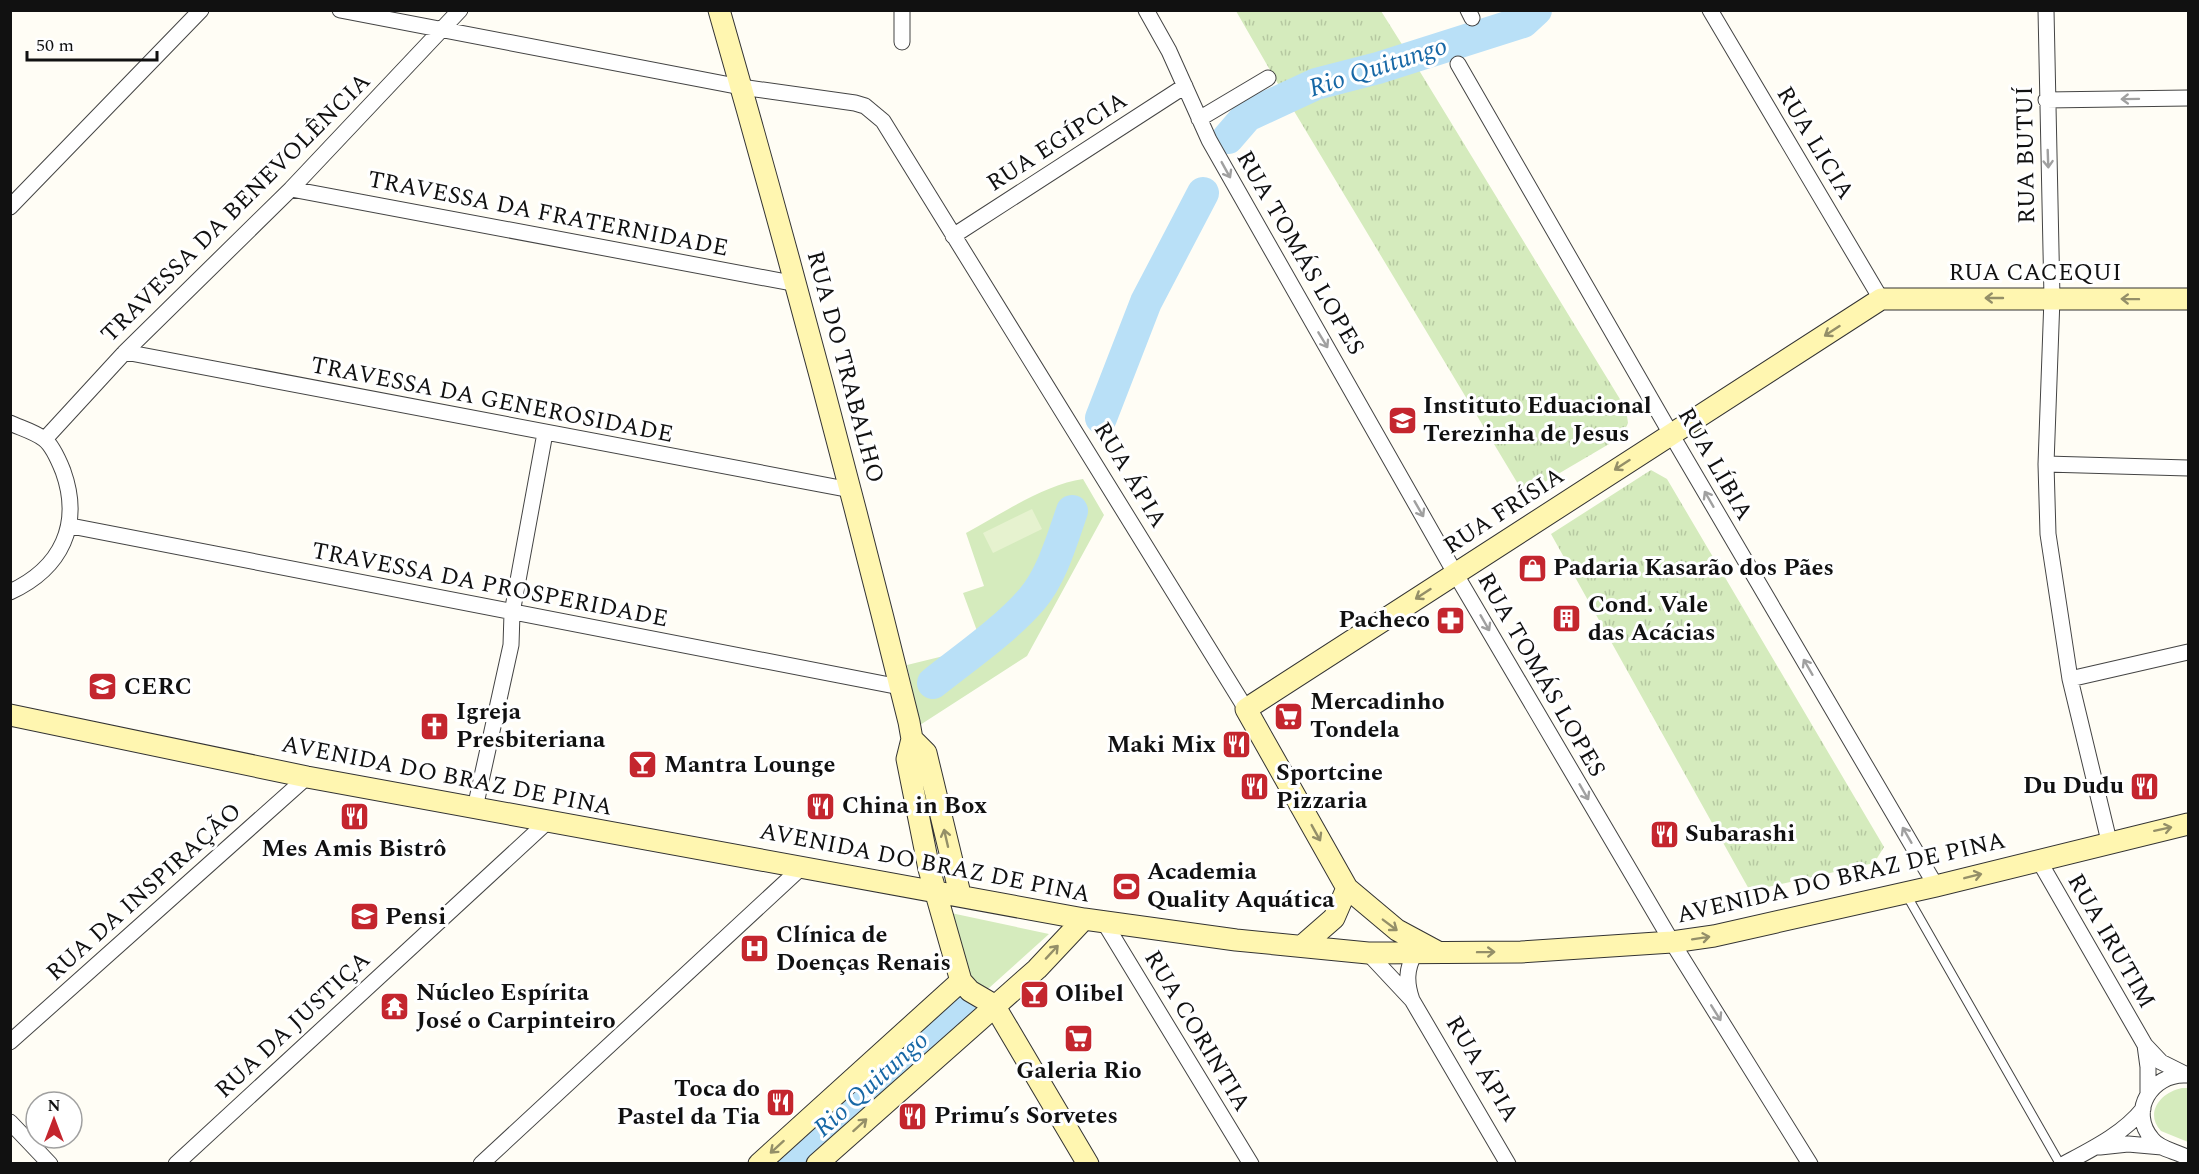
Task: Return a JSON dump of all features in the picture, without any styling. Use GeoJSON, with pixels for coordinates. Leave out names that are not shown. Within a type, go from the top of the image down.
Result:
{"type":"FeatureCollection","features":[{"type":"Feature","properties":{"kind":"main road","name":"RUA DO TRABALHO"},"geometry":{"type":"LineString","coordinates":[[719,10],[797,284],[851,490],[912,739],[907,759],[935,890],[961,981]]}},
{"type":"Feature","properties":{"kind":"main road","name":"RUA CACEQUI"},"geometry":{"type":"LineString","coordinates":[[1881,299],[2188,299]]}},
{"type":"Feature","properties":{"kind":"main road","name":"RUA FRÍSIA"},"geometry":{"type":"LineString","coordinates":[[1246,709],[1881,299]]}},
{"type":"Feature","properties":{"kind":"main road","name":"RUA ÁPIA"},"geometry":{"type":"LineString","coordinates":[[1246,709],[1347,888],[1397,930],[1440,953]]}},
{"type":"Feature","properties":{"kind":"main road","name":"AVENIDA DO BRAZ DE PINA"},"geometry":{"type":"LineString","coordinates":[[10,715],[307,777],[1094,920],[1368,953],[1521,952],[1672,942],[1768,924],[1936,886],[2109,841],[2188,824]]}},
{"type":"Feature","properties":{"kind":"main road","name":"RUA DO TRABALHO"},"geometry":{"type":"LineString","coordinates":[[912,739],[926,753],[960,894]]}},
{"type":"Feature","properties":{"kind":"main road"},"geometry":{"type":"LineString","coordinates":[[1302,946],[1334,918],[1347,888]]}},
{"type":"Feature","properties":{"kind":"main road"},"geometry":{"type":"LineString","coordinates":[[817,1164],[994,1005],[1094,920]]}},
{"type":"Feature","properties":{"kind":"main road"},"geometry":{"type":"LineString","coordinates":[[759,1164],[961,981],[970,992],[994,1005],[1088,1164]]}},
{"type":"Feature","properties":{"kind":"street"},"geometry":{"type":"LineString","coordinates":[[10,207],[201,10]]}},
{"type":"Feature","properties":{"kind":"street","name":"RUA ÁPIA"},"geometry":{"type":"LineString","coordinates":[[340,10],[741,87],[865,106],[883,121],[1246,709]]}},
{"type":"Feature","properties":{"kind":"street","name":"TRAVESSA DA BENEVOLÊNCIA"},"geometry":{"type":"LineString","coordinates":[[45,439],[125,352],[291,189],[460,10]]}},
{"type":"Feature","properties":{"kind":"street"},"geometry":{"type":"LineString","coordinates":[[902,10],[902,42]]}},
{"type":"Feature","properties":{"kind":"street","name":"RUA TOMÁS LOPES"},"geometry":{"type":"LineString","coordinates":[[1146,10],[1169,51],[1199,119],[1282,271],[1455,573],[1672,942],[1810,1164]]}},
{"type":"Feature","properties":{"kind":"street","name":"RUA LICIA"},"geometry":{"type":"LineString","coordinates":[[1710,10],[1881,299]]}},
{"type":"Feature","properties":{"kind":"street","name":"RUA BUTUÍ"},"geometry":{"type":"LineString","coordinates":[[2046,10],[2046,100],[2052,298],[2046,464],[2048,534],[2070,679],[2109,841]]}},
{"type":"Feature","properties":{"kind":"street","name":"RUA LÍBIA"},"geometry":{"type":"LineString","coordinates":[[1458,64],[1671,434],[1936,886]]}},
{"type":"Feature","properties":{"kind":"street"},"geometry":{"type":"LineString","coordinates":[[1199,119],[1268,78]]}},
{"type":"Feature","properties":{"kind":"street","name":"RUA EGÍPCIA"},"geometry":{"type":"LineString","coordinates":[[953,236],[1185,86]]}},
{"type":"Feature","properties":{"kind":"street"},"geometry":{"type":"LineString","coordinates":[[2046,100],[2188,98]]}},
{"type":"Feature","properties":{"kind":"street","name":"TRAVESSA DA FRATERNIDADE"},"geometry":{"type":"LineString","coordinates":[[291,189],[797,284]]}},
{"type":"Feature","properties":{"kind":"street","name":"TRAVESSA DA GENEROSIDADE"},"geometry":{"type":"LineString","coordinates":[[125,352],[851,490]]}},
{"type":"Feature","properties":{"kind":"street"},"geometry":{"type":"LineString","coordinates":[[10,423],[45,439],[60,464],[70,491],[71,526],[57,556],[27,585],[10,592]]}},
{"type":"Feature","properties":{"kind":"street"},"geometry":{"type":"LineString","coordinates":[[475,808],[511,645],[512,613],[545,433]]}},
{"type":"Feature","properties":{"kind":"street"},"geometry":{"type":"LineString","coordinates":[[2046,464],[2188,468]]}},
{"type":"Feature","properties":{"kind":"street","name":"TRAVESSA DA PROSPERIDADE"},"geometry":{"type":"LineString","coordinates":[[71,526],[900,687]]}},
{"type":"Feature","properties":{"kind":"street"},"geometry":{"type":"LineString","coordinates":[[2070,679],[2188,652]]}},
{"type":"Feature","properties":{"kind":"street","name":"RUA DA INSPIRAÇÃO"},"geometry":{"type":"LineString","coordinates":[[10,1042],[307,777]]}},
{"type":"Feature","properties":{"kind":"street","name":"RUA DA JUSTIÇA"},"geometry":{"type":"LineString","coordinates":[[176,1164],[547,822]]}},
{"type":"Feature","properties":{"kind":"street","name":"RUA IRUTIM"},"geometry":{"type":"LineString","coordinates":[[2038,859],[2145,1046],[2161,1062],[2188,1075]]}},
{"type":"Feature","properties":{"kind":"street"},"geometry":{"type":"LineString","coordinates":[[481,1164],[803,866]]}},
{"type":"Feature","properties":{"kind":"street","name":"RUA CORINTIA"},"geometry":{"type":"LineString","coordinates":[[1094,920],[1251,1164]]}},
{"type":"Feature","properties":{"kind":"street","name":"RUA ÁPIA"},"geometry":{"type":"LineString","coordinates":[[1368,953],[1412,1000]]}},
{"type":"Feature","properties":{"kind":"street","name":"RUA ÁPIA"},"geometry":{"type":"LineString","coordinates":[[1414,953],[1407,985],[1412,1000],[1508,1164]]}},
{"type":"Feature","properties":{"kind":"street","name":"RUA IRUTIM"},"geometry":{"type":"LineString","coordinates":[[2143,1109],[2148,1092],[2145,1046]]}},
{"type":"Feature","properties":{"kind":"street"},"geometry":{"type":"LineString","coordinates":[[2148,1092],[2157,1082],[2167,1077],[2188,1075]]}},
{"type":"Feature","properties":{"kind":"street"},"geometry":{"type":"LineString","coordinates":[[2062,1164],[2094,1149],[2124,1128],[2143,1109]]}},
{"type":"Feature","properties":{"kind":"street"},"geometry":{"type":"LineString","coordinates":[[2143,1109],[2149,1135],[2163,1147],[2188,1158]]}},
{"type":"Feature","properties":{"kind":"street"},"geometry":{"type":"LineString","coordinates":[[10,1122],[50,1164]]}},
{"type":"Feature","properties":{"kind":"street"},"geometry":{"type":"LineString","coordinates":[[2094,1149],[2128,1144],[2163,1147]]}},
{"type":"Feature","properties":{"kind":"lane"},"geometry":{"type":"LineString","coordinates":[[1905,893],[2062,1164]]}},
{"type":"Feature","properties":{"kind":"green space"},"geometry":{"type":"Polygon","coordinates":[[[1236,11],[1381,11],[1403,46],[1321,69],[1281,89],[1236,11]]]}},
{"type":"Feature","properties":{"kind":"green space"},"geometry":{"type":"Polygon","coordinates":[[[1414,62],[1626,409],[1628,423],[1621,437],[1524,494],[1291,106],[1414,62]]]}},
{"type":"Feature","properties":{"kind":"green space"},"geometry":{"type":"Polygon","coordinates":[[[1651,470],[1667,479],[1884,847],[1874,863],[1750,891],[1551,534],[1651,470]]]}},
{"type":"Feature","properties":{"kind":"green space"},"geometry":{"type":"Polygon","coordinates":[[[1083,479],[1104,515],[1027,656],[920,725],[907,665],[964,651],[980,639],[963,593],[984,586],[966,533],[1053,487],[1083,479]]]}},
{"type":"Feature","properties":{"kind":"green space"},"geometry":{"type":"Polygon","coordinates":[[[1032,509],[1042,529],[993,553],[983,533],[1032,509]]]}},
{"type":"Feature","properties":{"kind":"green space"},"geometry":{"type":"Polygon","coordinates":[[[951,913],[1049,934],[989,988],[981,988],[963,966],[963,947],[951,913]]]}},
{"type":"Feature","properties":{"kind":"green space"},"geometry":{"type":"Polygon","coordinates":[[[2188,1088],[2188,1142],[2161,1131],[2154,1117],[2157,1104],[2167,1094],[2188,1088]]]}},
{"type":"Feature","properties":{"kind":"waterway","name":"Rio Quitungo"},"geometry":{"type":"LineString","coordinates":[[1228,138],[1247,116],[1316,84],[1378,68],[1523,22],[1536,10]]}},
{"type":"Feature","properties":{"kind":"waterway","name":"Rio Quitungo"},"geometry":{"type":"LineString","coordinates":[[1101,418],[1146,302],[1203,193]]}},
{"type":"Feature","properties":{"kind":"waterway","name":"Rio Quitungo"},"geometry":{"type":"LineString","coordinates":[[933,683],[997,633],[1032,599],[1051,568],[1072,511]]}},
{"type":"Feature","properties":{"kind":"waterway","name":"Rio Quitungo"},"geometry":{"type":"LineString","coordinates":[[782,1164],[960,1004]]}},
{"type":"Feature","properties":{"kind":"place","name":"Instituto Eduacional Terezinha de Jesus"},"geometry":{"type":"Point","coordinates":[1402,420]}},
{"type":"Feature","properties":{"kind":"place","name":"Padaria Kasarão dos Pães"},"geometry":{"type":"Point","coordinates":[1532,568]}},
{"type":"Feature","properties":{"kind":"place","name":"Cond. Vale das Acácias"},"geometry":{"type":"Point","coordinates":[1567,619]}},
{"type":"Feature","properties":{"kind":"place","name":"Pacheco"},"geometry":{"type":"Point","coordinates":[1451,620]}},
{"type":"Feature","properties":{"kind":"place","name":"CERC"},"geometry":{"type":"Point","coordinates":[103,687]}},
{"type":"Feature","properties":{"kind":"place","name":"Mercadinho Tondela"},"geometry":{"type":"Point","coordinates":[1289,716]}},
{"type":"Feature","properties":{"kind":"place","name":"Igreja Presbiteriana"},"geometry":{"type":"Point","coordinates":[435,726]}},
{"type":"Feature","properties":{"kind":"place","name":"Maki Mix"},"geometry":{"type":"Point","coordinates":[1237,745]}},
{"type":"Feature","properties":{"kind":"place","name":"Mantra Lounge"},"geometry":{"type":"Point","coordinates":[643,765]}},
{"type":"Feature","properties":{"kind":"place","name":"Du Dudu"},"geometry":{"type":"Point","coordinates":[2145,786]}},
{"type":"Feature","properties":{"kind":"place","name":"Sportcine Pizzaria"},"geometry":{"type":"Point","coordinates":[1255,787]}},
{"type":"Feature","properties":{"kind":"place","name":"China in Box"},"geometry":{"type":"Point","coordinates":[821,806]}},
{"type":"Feature","properties":{"kind":"place","name":"Mes Amis Bistrô"},"geometry":{"type":"Point","coordinates":[354,816]}},
{"type":"Feature","properties":{"kind":"place","name":"Subarashi"},"geometry":{"type":"Point","coordinates":[1664,834]}},
{"type":"Feature","properties":{"kind":"place","name":"Academia Quality Aquática"},"geometry":{"type":"Point","coordinates":[1126,886]}},
{"type":"Feature","properties":{"kind":"place","name":"Pensi"},"geometry":{"type":"Point","coordinates":[364,917]}},
{"type":"Feature","properties":{"kind":"place","name":"Clínica de Doenças Renais"},"geometry":{"type":"Point","coordinates":[755,949]}},
{"type":"Feature","properties":{"kind":"place","name":"Olibel"},"geometry":{"type":"Point","coordinates":[1034,994]}},
{"type":"Feature","properties":{"kind":"place","name":"Núcleo Espírita José o Carpinteiro"},"geometry":{"type":"Point","coordinates":[395,1007]}},
{"type":"Feature","properties":{"kind":"place","name":"Galeria Rio"},"geometry":{"type":"Point","coordinates":[1079,1038]}},
{"type":"Feature","properties":{"kind":"place","name":"Toca do Pastel da Tia"},"geometry":{"type":"Point","coordinates":[781,1103]}},
{"type":"Feature","properties":{"kind":"place","name":"Primu’s Sorvetes"},"geometry":{"type":"Point","coordinates":[913,1116]}}]}
